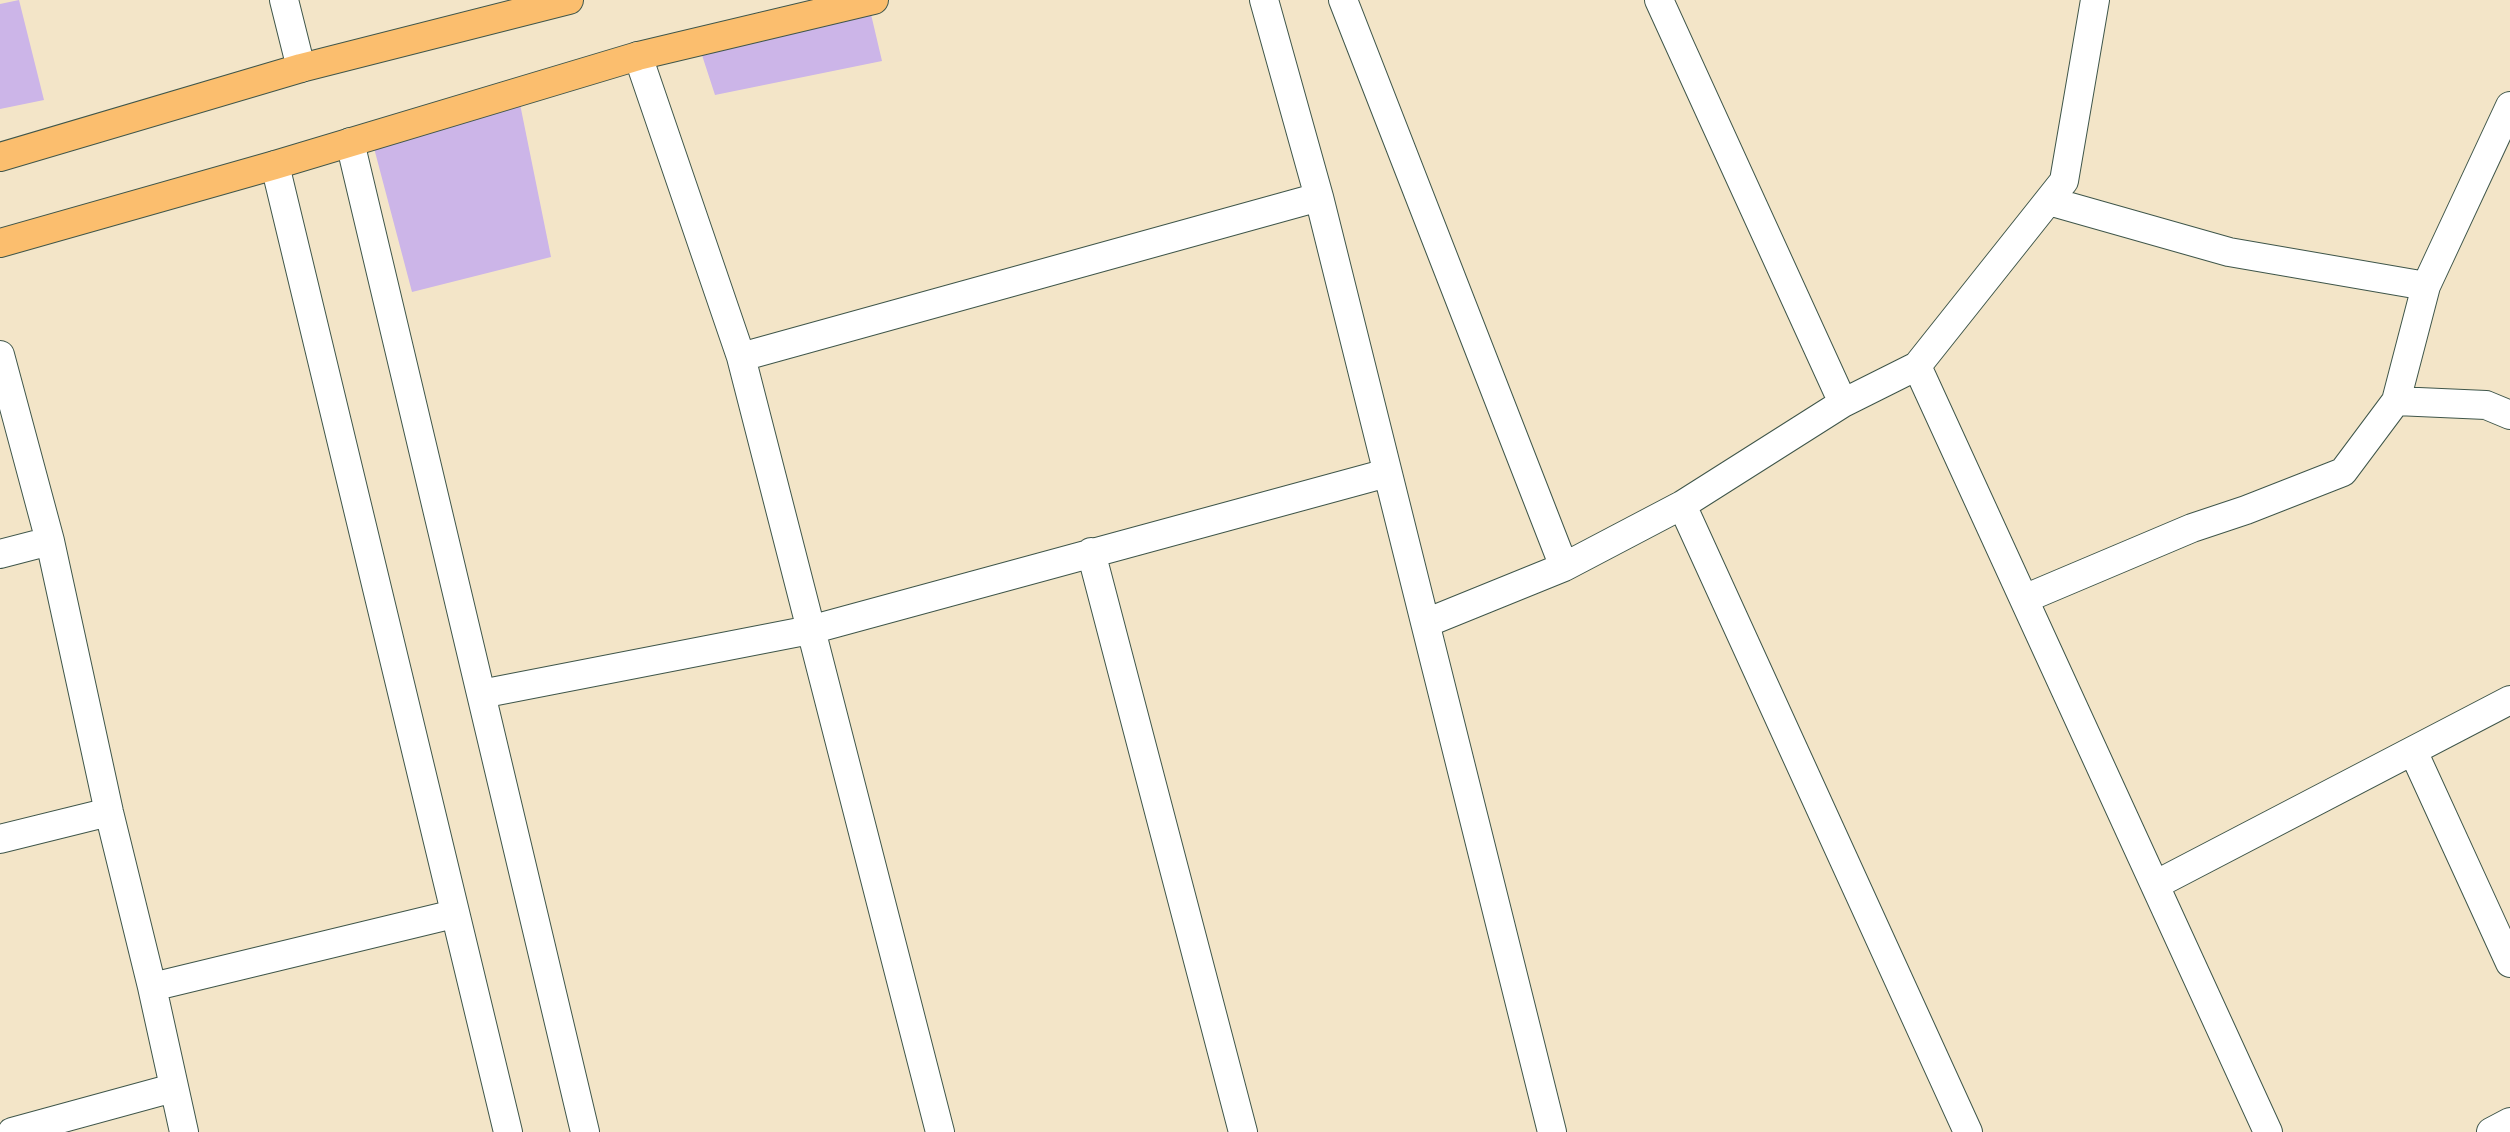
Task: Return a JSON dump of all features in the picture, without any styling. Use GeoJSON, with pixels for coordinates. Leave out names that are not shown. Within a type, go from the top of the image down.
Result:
{"type":"FeatureCollection","features":[{"type":"Feature","properties":{"kind":"main road"},"geometry":{"type":"LineString","coordinates":[[0,157],[301,68],[569,0]]}},
{"type":"Feature","properties":{"kind":"main road"},"geometry":{"type":"LineString","coordinates":[[0,243],[275,164],[638,56],[874,0]]}},
{"type":"Feature","properties":{"kind":"street"},"geometry":{"type":"LineString","coordinates":[[284,0],[301,68]]}},
{"type":"Feature","properties":{"kind":"street"},"geometry":{"type":"LineString","coordinates":[[1264,0],[1318,197],[1552,1132]]}},
{"type":"Feature","properties":{"kind":"street"},"geometry":{"type":"LineString","coordinates":[[1343,0],[1564,567]]}},
{"type":"Feature","properties":{"kind":"street"},"geometry":{"type":"LineString","coordinates":[[1659,0],[1843,403]]}},
{"type":"Feature","properties":{"kind":"street"},"geometry":{"type":"LineString","coordinates":[[1426,623],[1564,567],[1682,505],[1843,403],[1917,366],[2064,181],[2095,0]]}},
{"type":"Feature","properties":{"kind":"street"},"geometry":{"type":"LineString","coordinates":[[638,56],[741,357],[940,1132]]}},
{"type":"Feature","properties":{"kind":"street"},"geometry":{"type":"LineString","coordinates":[[2024,599],[2192,528],[2246,510],[2343,472],[2396,402],[2426,286],[2510,106]]}},
{"type":"Feature","properties":{"kind":"street"},"geometry":{"type":"LineString","coordinates":[[350,142],[585,1132]]}},
{"type":"Feature","properties":{"kind":"street"},"geometry":{"type":"LineString","coordinates":[[275,164],[508,1132]]}},
{"type":"Feature","properties":{"kind":"street"},"geometry":{"type":"LineString","coordinates":[[741,357],[1318,197]]}},
{"type":"Feature","properties":{"kind":"street"},"geometry":{"type":"LineString","coordinates":[[2049,201],[2229,252],[2426,286]]}},
{"type":"Feature","properties":{"kind":"street"},"geometry":{"type":"LineString","coordinates":[[0,355],[50,541],[109,812],[152,987],[184,1132]]}},
{"type":"Feature","properties":{"kind":"street"},"geometry":{"type":"LineString","coordinates":[[1917,366],[2268,1132]]}},
{"type":"Feature","properties":{"kind":"street"},"geometry":{"type":"LineString","coordinates":[[2396,402],[2486,405],[2510,415]]}},
{"type":"Feature","properties":{"kind":"street"},"geometry":{"type":"LineString","coordinates":[[481,694],[810,630],[1387,473]]}},
{"type":"Feature","properties":{"kind":"street"},"geometry":{"type":"LineString","coordinates":[[1682,505],[1968,1132]]}},
{"type":"Feature","properties":{"kind":"street"},"geometry":{"type":"LineString","coordinates":[[0,554],[50,541]]}},
{"type":"Feature","properties":{"kind":"street"},"geometry":{"type":"LineString","coordinates":[[1091,552],[1243,1132]]}},
{"type":"Feature","properties":{"kind":"street"},"geometry":{"type":"LineString","coordinates":[[2155,885],[2510,700]]}},
{"type":"Feature","properties":{"kind":"street"},"geometry":{"type":"LineString","coordinates":[[2413,751],[2510,963]]}},
{"type":"Feature","properties":{"kind":"street"},"geometry":{"type":"LineString","coordinates":[[0,838],[109,812]]}},
{"type":"Feature","properties":{"kind":"street"},"geometry":{"type":"LineString","coordinates":[[152,987],[454,914]]}},
{"type":"Feature","properties":{"kind":"street"},"geometry":{"type":"LineString","coordinates":[[12,1132],[173,1088]]}},
{"type":"Feature","properties":{"kind":"street"},"geometry":{"type":"LineString","coordinates":[[2491,1132],[2510,1122]]}},
{"type":"Feature","properties":{"kind":"building"},"geometry":{"type":"Polygon","coordinates":[[[19,0],[44,100],[0,109],[0,4],[19,0]]]}},
{"type":"Feature","properties":{"kind":"building"},"geometry":{"type":"Polygon","coordinates":[[[870,10],[882,61],[715,95],[700,49],[870,10]]]}},
{"type":"Feature","properties":{"kind":"building"},"geometry":{"type":"Polygon","coordinates":[[[520,104],[551,257],[412,292],[374,148],[520,104]]]}}]}
